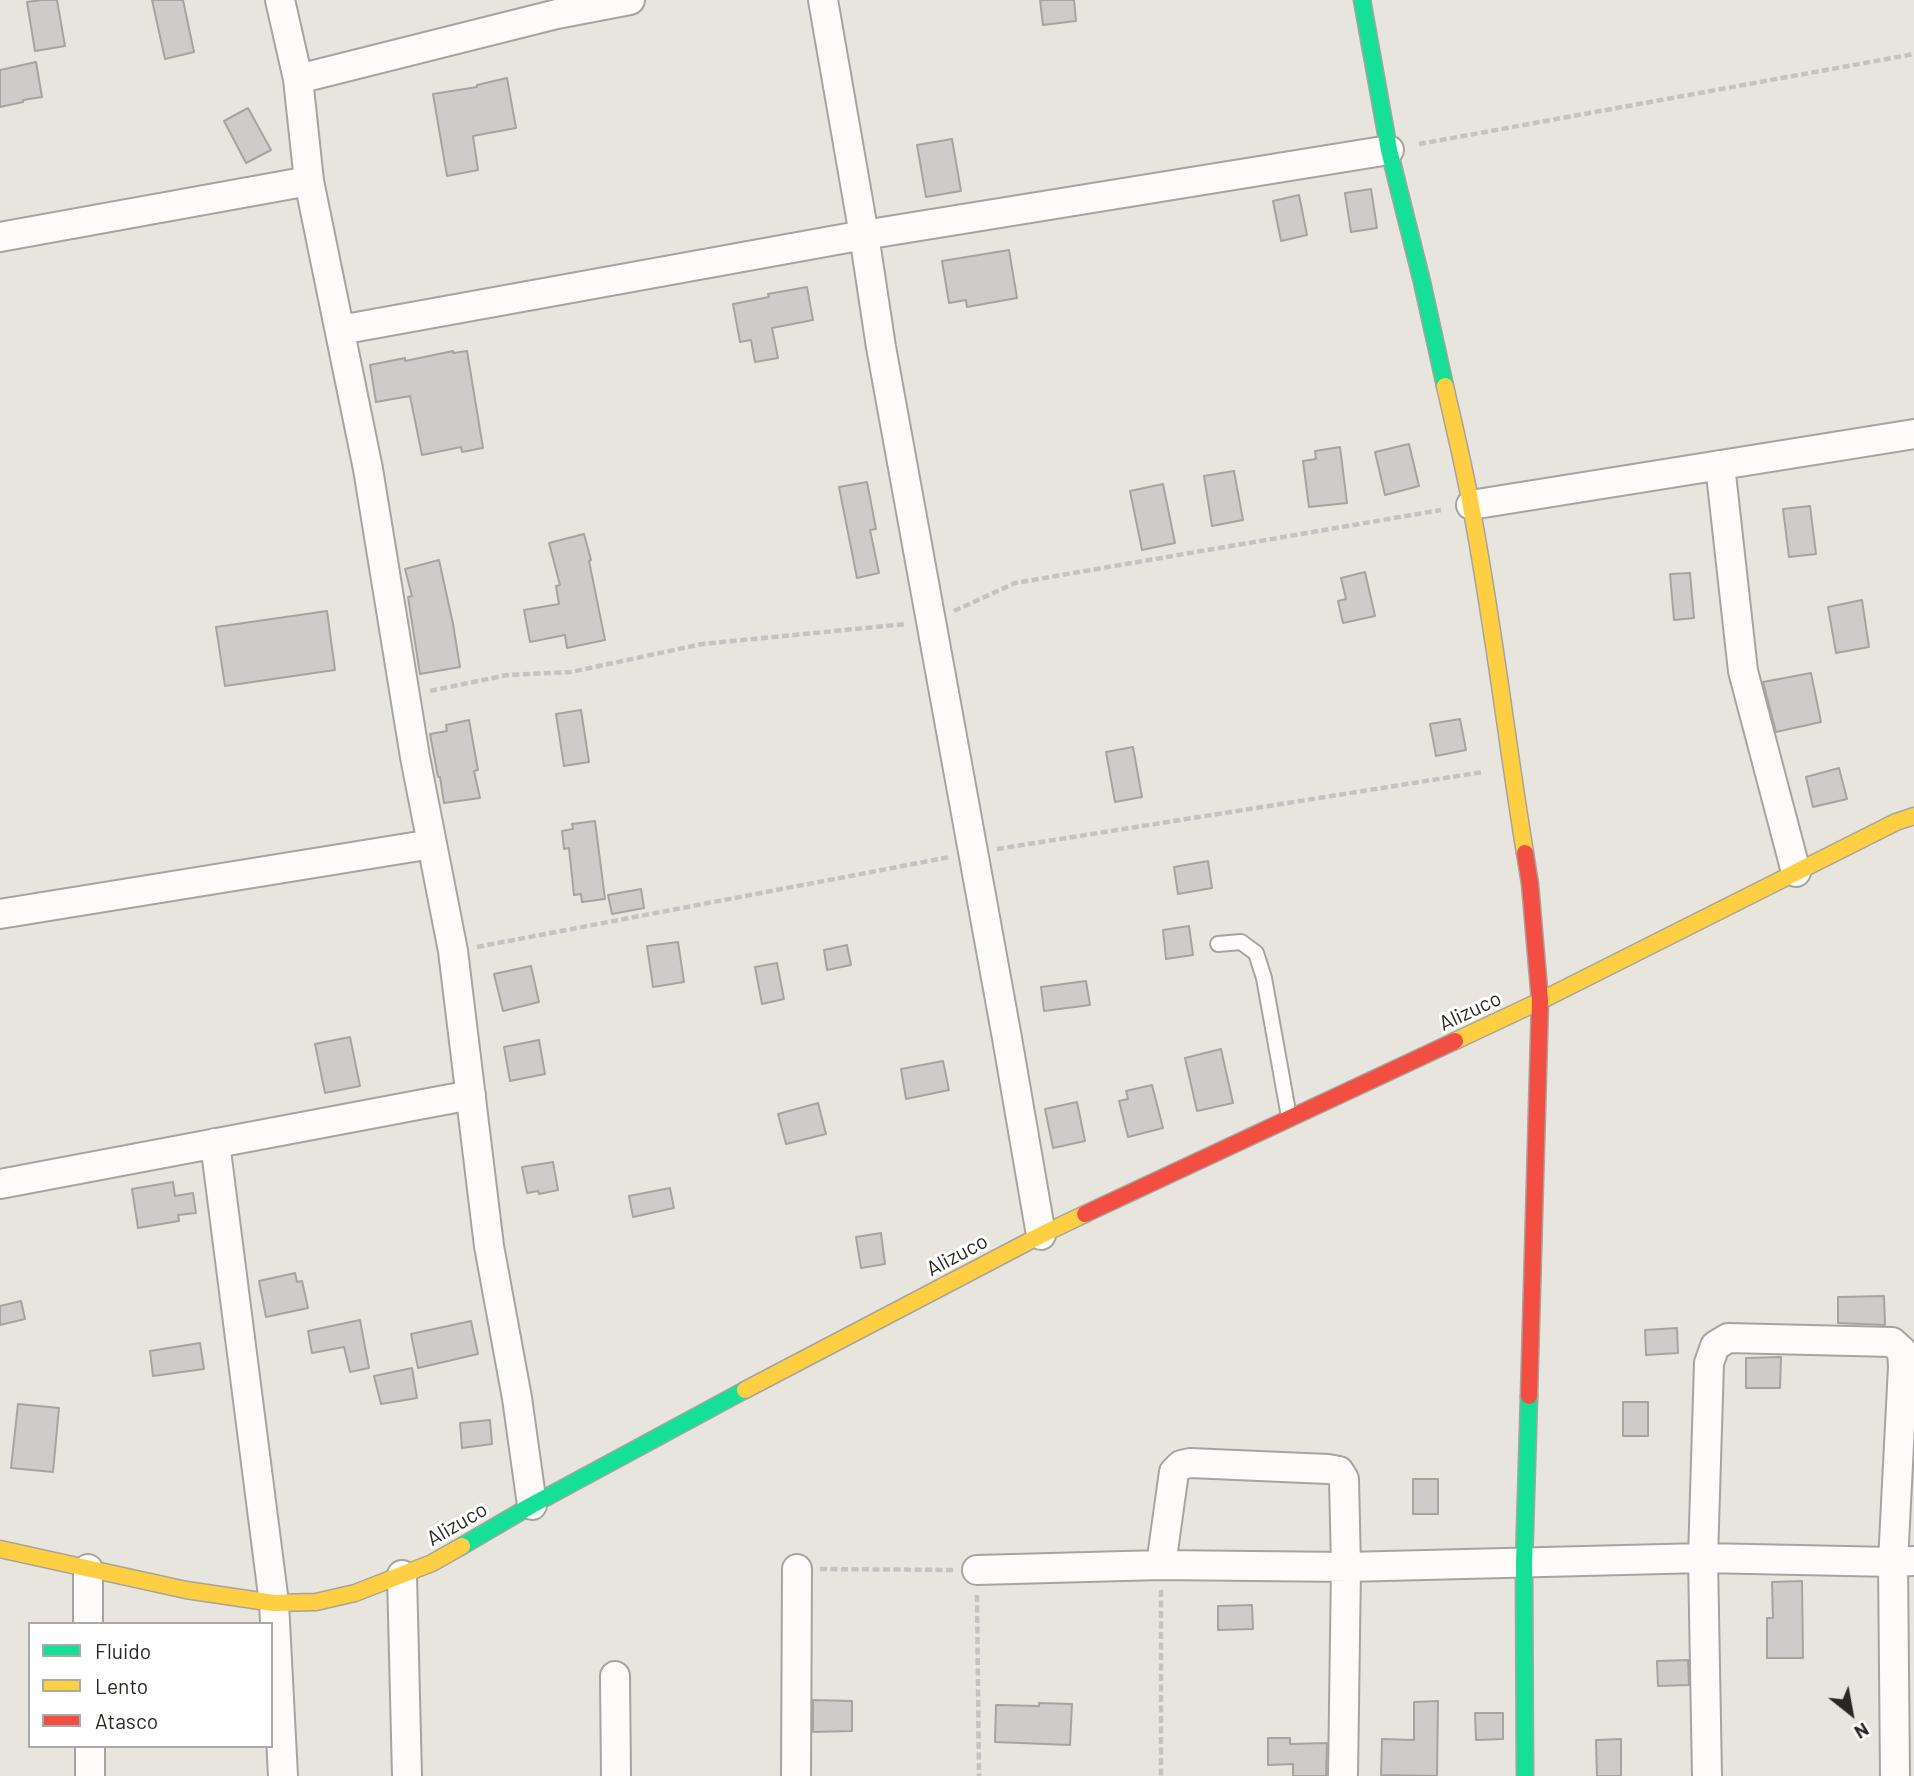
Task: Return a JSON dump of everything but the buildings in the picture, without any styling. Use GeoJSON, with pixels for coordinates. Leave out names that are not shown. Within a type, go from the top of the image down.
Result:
{"type":"FeatureCollection","features":[{"type":"Feature","properties":{"kind":"street"},"geometry":{"type":"LineString","coordinates":[[280,0],[298,79],[309,181],[368,469],[415,757],[453,951],[489,1246],[517,1398],[532,1505]]}},
{"type":"Feature","properties":{"kind":"street"},"geometry":{"type":"LineString","coordinates":[[298,79],[556,7],[630,0]]}},
{"type":"Feature","properties":{"kind":"street"},"geometry":{"type":"LineString","coordinates":[[823,0],[881,347],[1041,1235]]}},
{"type":"Feature","properties":{"kind":"street"},"geometry":{"type":"LineString","coordinates":[[1362,0],[1389,150],[1422,282],[1471,505],[1530,884],[1540,1001],[1524,1563],[1525,1776]]}},
{"type":"Feature","properties":{"kind":"street"},"geometry":{"type":"LineString","coordinates":[[340,330],[864,235],[1389,150]]}},
{"type":"Feature","properties":{"kind":"street"},"geometry":{"type":"LineString","coordinates":[[0,237],[309,181]]}},
{"type":"Feature","properties":{"kind":"street"},"geometry":{"type":"LineString","coordinates":[[1471,505],[1914,434]]}},
{"type":"Feature","properties":{"kind":"street"},"geometry":{"type":"LineString","coordinates":[[1720,465],[1743,671],[1796,872]]}},
{"type":"Feature","properties":{"kind":"street","name":"Alizuco"},"geometry":{"type":"LineString","coordinates":[[0,1549],[186,1590],[274,1603],[316,1602],[355,1593],[432,1563],[532,1505],[775,1374],[1041,1235],[1540,1001],[1896,822],[1914,816]]}},
{"type":"Feature","properties":{"kind":"street"},"geometry":{"type":"LineString","coordinates":[[0,914],[432,844]]}},
{"type":"Feature","properties":{"kind":"street"},"geometry":{"type":"LineString","coordinates":[[0,1184],[471,1095]]}},
{"type":"Feature","properties":{"kind":"street"},"geometry":{"type":"LineString","coordinates":[[215,1143],[274,1603],[283,1776]]}},
{"type":"Feature","properties":{"kind":"street"},"geometry":{"type":"LineString","coordinates":[[1707,1776],[1703,1558],[1709,1363],[1715,1346],[1728,1338],[1892,1342],[1902,1352],[1903,1562],[1895,1776]]}},
{"type":"Feature","properties":{"kind":"street"},"geometry":{"type":"LineString","coordinates":[[1161,1565],[1174,1472],[1181,1465],[1190,1463],[1339,1471],[1344,1479],[1346,1567],[1343,1776]]}},
{"type":"Feature","properties":{"kind":"street"},"geometry":{"type":"LineString","coordinates":[[977,1570],[1161,1565],[1346,1567],[1703,1558],[1903,1562]]}},
{"type":"Feature","properties":{"kind":"street"},"geometry":{"type":"LineString","coordinates":[[88,1569],[88,1622]]}},
{"type":"Feature","properties":{"kind":"street"},"geometry":{"type":"LineString","coordinates":[[796,1776],[797,1569]]}},
{"type":"Feature","properties":{"kind":"street"},"geometry":{"type":"LineString","coordinates":[[402,1575],[407,1776]]}},
{"type":"Feature","properties":{"kind":"street"},"geometry":{"type":"LineString","coordinates":[[615,1676],[616,1776]]}},
{"type":"Feature","properties":{"kind":"street"},"geometry":{"type":"LineString","coordinates":[[90,1748],[90,1776]]}},
{"type":"Feature","properties":{"kind":"lane"},"geometry":{"type":"LineString","coordinates":[[1218,944],[1241,942],[1256,953],[1264,978],[1290,1118]]}},
{"type":"Feature","properties":{"kind":"path"},"geometry":{"type":"LineString","coordinates":[[1389,150],[1914,54]]}},
{"type":"Feature","properties":{"kind":"path"},"geometry":{"type":"LineString","coordinates":[[1161,1565],[1161,1776]]}},
{"type":"Feature","properties":{"kind":"path"},"geometry":{"type":"LineString","coordinates":[[797,1569],[977,1570],[979,1776]]}},
{"type":"Feature","properties":{"kind":"traffic: fast"},"geometry":{"type":"LineString","coordinates":[[1362,0],[1389,150],[1445,386]]}},
{"type":"Feature","properties":{"kind":"traffic: fast"},"geometry":{"type":"LineString","coordinates":[[462,1546],[532,1505],[745,1390]]}},
{"type":"Feature","properties":{"kind":"traffic: fast"},"geometry":{"type":"LineString","coordinates":[[1525,1776],[1524,1563],[1529,1396]]}},
{"type":"Feature","properties":{"kind":"traffic: slow"},"geometry":{"type":"LineString","coordinates":[[1445,386],[1479,549],[1525,853]]}},
{"type":"Feature","properties":{"kind":"traffic: slow"},"geometry":{"type":"LineString","coordinates":[[1455,1041],[1896,822],[1914,816]]}},
{"type":"Feature","properties":{"kind":"traffic: slow"},"geometry":{"type":"LineString","coordinates":[[745,1390],[1085,1214]]}},
{"type":"Feature","properties":{"kind":"traffic: slow"},"geometry":{"type":"LineString","coordinates":[[0,1549],[186,1590],[274,1603],[316,1602],[355,1593],[432,1563],[462,1546]]}},
{"type":"Feature","properties":{"kind":"traffic: jam"},"geometry":{"type":"LineString","coordinates":[[1525,853],[1540,1001],[1529,1396]]}},
{"type":"Feature","properties":{"kind":"traffic: jam"},"geometry":{"type":"LineString","coordinates":[[1085,1214],[1455,1041]]}}]}
